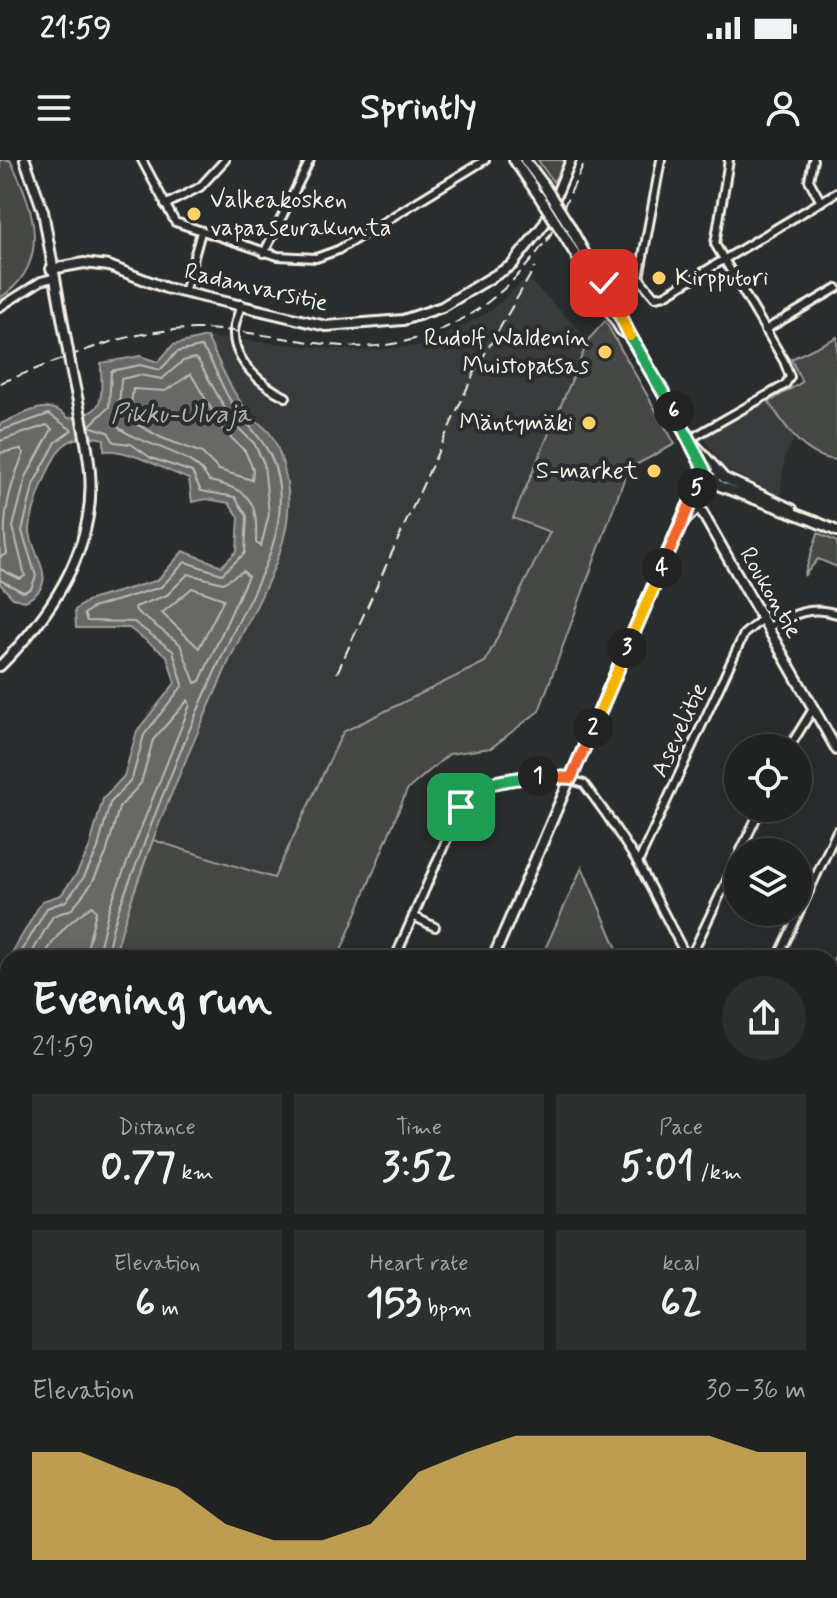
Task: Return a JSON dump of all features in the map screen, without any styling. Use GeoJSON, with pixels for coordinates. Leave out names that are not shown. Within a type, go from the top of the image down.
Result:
{"type":"FeatureCollection","features":[{"type":"Feature","properties":{"kind":"street"},"geometry":{"type":"LineString","coordinates":[[0,666],[44,614],[69,577],[80,551],[91,491],[87,446],[38,189],[25,160]]}},
{"type":"Feature","properties":{"kind":"street"},"geometry":{"type":"LineString","coordinates":[[142,160],[175,222],[264,253],[303,260],[327,255],[485,160]]}},
{"type":"Feature","properties":{"kind":"street"},"geometry":{"type":"LineString","coordinates":[[165,205],[200,187],[225,160]]}},
{"type":"Feature","properties":{"kind":"street"},"geometry":{"type":"LineString","coordinates":[[264,253],[310,160]]}},
{"type":"Feature","properties":{"kind":"street"},"geometry":{"type":"LineString","coordinates":[[514,160],[609,297]]}},
{"type":"Feature","properties":{"kind":"street"},"geometry":{"type":"LineString","coordinates":[[525,160],[569,225],[609,297],[621,330],[630,337],[714,482],[817,522]]}},
{"type":"Feature","properties":{"kind":"street","name":"Radanvarsitie"},"geometry":{"type":"LineString","coordinates":[[52,274],[96,264],[184,293],[241,304],[305,323],[336,326],[403,320],[442,307],[512,265],[544,224],[571,160]]}},
{"type":"Feature","properties":{"kind":"street"},"geometry":{"type":"LineString","coordinates":[[609,297],[639,278],[661,160]]}},
{"type":"Feature","properties":{"kind":"street"},"geometry":{"type":"LineString","coordinates":[[691,440],[788,382],[788,369],[715,244],[729,160]]}},
{"type":"Feature","properties":{"kind":"street"},"geometry":{"type":"LineString","coordinates":[[813,160],[809,180],[821,202]]}},
{"type":"Feature","properties":{"kind":"street"},"geometry":{"type":"LineString","coordinates":[[639,278],[652,295],[660,297],[837,192]]}},
{"type":"Feature","properties":{"kind":"street"},"geometry":{"type":"LineString","coordinates":[[184,293],[201,232]]}},
{"type":"Feature","properties":{"kind":"street"},"geometry":{"type":"LineString","coordinates":[[0,307],[52,274]]}},
{"type":"Feature","properties":{"kind":"street"},"geometry":{"type":"LineString","coordinates":[[765,330],[837,288]]}},
{"type":"Feature","properties":{"kind":"street"},"geometry":{"type":"LineString","coordinates":[[241,304],[234,332],[238,351],[257,378],[286,397]]}},
{"type":"Feature","properties":{"kind":"street"},"geometry":{"type":"LineString","coordinates":[[496,950],[690,500],[709,469]]}},
{"type":"Feature","properties":{"kind":"street"},"geometry":{"type":"LineString","coordinates":[[709,469],[837,531]]}},
{"type":"Feature","properties":{"kind":"street"},"geometry":{"type":"LineString","coordinates":[[680,526],[699,507],[714,482]]}},
{"type":"Feature","properties":{"kind":"street","name":"Roukontie"},"geometry":{"type":"LineString","coordinates":[[690,500],[699,507],[837,750]]}},
{"type":"Feature","properties":{"kind":"street"},"geometry":{"type":"LineString","coordinates":[[767,628],[817,608],[837,614]]}},
{"type":"Feature","properties":{"kind":"street","name":"Asevelitie"},"geometry":{"type":"LineString","coordinates":[[638,863],[744,634],[762,619]]}},
{"type":"Feature","properties":{"kind":"street"},"geometry":{"type":"LineString","coordinates":[[798,734],[813,709]]}},
{"type":"Feature","properties":{"kind":"street"},"geometry":{"type":"LineString","coordinates":[[398,950],[463,802],[489,784],[553,774],[584,784],[638,863],[685,950]]}},
{"type":"Feature","properties":{"kind":"street"},"geometry":{"type":"LineString","coordinates":[[782,950],[837,831]]}},
{"type":"Feature","properties":{"kind":"street"},"geometry":{"type":"LineString","coordinates":[[693,950],[724,886]]}},
{"type":"Feature","properties":{"kind":"street"},"geometry":{"type":"LineString","coordinates":[[413,916],[435,927]]}},
{"type":"Feature","properties":{"kind":"shaded area"},"geometry":{"type":"Polygon","coordinates":[[[0,160],[10,160],[19,178],[32,216],[34,234],[33,252],[27,269],[0,298],[0,160]]]}},
{"type":"Feature","properties":{"kind":"shaded area"},"geometry":{"type":"Polygon","coordinates":[[[538,160],[566,160],[553,182],[538,160]]]}},
{"type":"Feature","properties":{"kind":"shaded area"},"geometry":{"type":"Polygon","coordinates":[[[527,278],[589,339],[514,518],[550,531],[485,662],[343,733],[273,882],[153,840],[226,666],[281,548],[288,487],[281,458],[269,432],[248,414],[207,337],[361,351],[427,345],[489,312],[527,278]]]}},
{"type":"Feature","properties":{"kind":"shaded area"},"geometry":{"type":"Polygon","coordinates":[[[605,321],[675,444],[628,469],[539,711],[491,748],[449,754],[407,790],[341,950],[116,950],[153,840],[274,878],[343,732],[485,662],[550,532],[513,518],[589,339],[605,321]]]}},
{"type":"Feature","properties":{"kind":"shaded area"},"geometry":{"type":"Polygon","coordinates":[[[837,337],[837,460],[825,458],[805,447],[789,431],[769,402],[802,382],[791,359],[837,337]]]}},
{"type":"Feature","properties":{"kind":"shaded area"},"geometry":{"type":"Polygon","coordinates":[[[768,400],[794,439],[785,456],[780,497],[725,469],[703,436],[768,400]]]}},
{"type":"Feature","properties":{"kind":"shaded area"},"geometry":{"type":"Polygon","coordinates":[[[818,533],[837,542],[837,567],[818,559],[804,576],[818,533]]]}},
{"type":"Feature","properties":{"kind":"shaded area"},"geometry":{"type":"Polygon","coordinates":[[[582,867],[618,950],[545,950],[582,867]]]}},
{"type":"Feature","properties":{"kind":"water","name":"Pikku-Ulvaja"},"geometry":{"type":"Polygon","coordinates":[[[207,337],[235,394],[276,443],[287,483],[288,507],[279,556],[225,670],[164,812],[116,950],[14,950],[42,901],[61,895],[77,873],[89,849],[103,799],[124,776],[137,731],[175,683],[167,656],[129,628],[76,628],[75,610],[87,601],[158,580],[183,551],[222,566],[237,551],[239,517],[229,503],[207,499],[192,502],[189,479],[135,456],[104,451],[104,439],[78,438],[58,452],[37,500],[31,524],[32,542],[44,578],[42,586],[25,601],[13,598],[0,584],[0,424],[36,409],[53,408],[68,418],[90,412],[100,402],[101,363],[140,356],[158,362],[173,345],[207,337]]]}},
{"type":"Feature","properties":{"kind":"railway"},"geometry":{"type":"LineString","coordinates":[[547,242],[586,160]]}},
{"type":"Feature","properties":{"kind":"railway"},"geometry":{"type":"LineString","coordinates":[[0,383],[107,343],[174,330],[216,330],[343,346],[375,346],[406,341],[463,319],[488,302],[511,282],[551,233]]}},
{"type":"Feature","properties":{"kind":"railway"},"geometry":{"type":"LineString","coordinates":[[337,673],[475,371],[535,267]]}},
{"type":"Feature","properties":{"kind":"place","name":"Valkeakosken vapaaseurakunta"},"geometry":{"type":"Point","coordinates":[194,214]}},
{"type":"Feature","properties":{"kind":"place","name":"Kirpputori"},"geometry":{"type":"Point","coordinates":[659,278]}},
{"type":"Feature","properties":{"kind":"place","name":"Rudolf Waldenin Muistopatsas"},"geometry":{"type":"Point","coordinates":[605,352]}},
{"type":"Feature","properties":{"kind":"place","name":"Mäntymäki"},"geometry":{"type":"Point","coordinates":[589,423]}},
{"type":"Feature","properties":{"kind":"place","name":"S-market"},"geometry":{"type":"Point","coordinates":[654,471]}},
{"type":"Feature","properties":{"kind":"route"},"geometry":{"type":"LineString","coordinates":[[461,807],[476,790],[489,784],[553,774],[571,778],[684,513],[705,471],[692,449],[692,442],[630,337],[604,283]]}}]}
